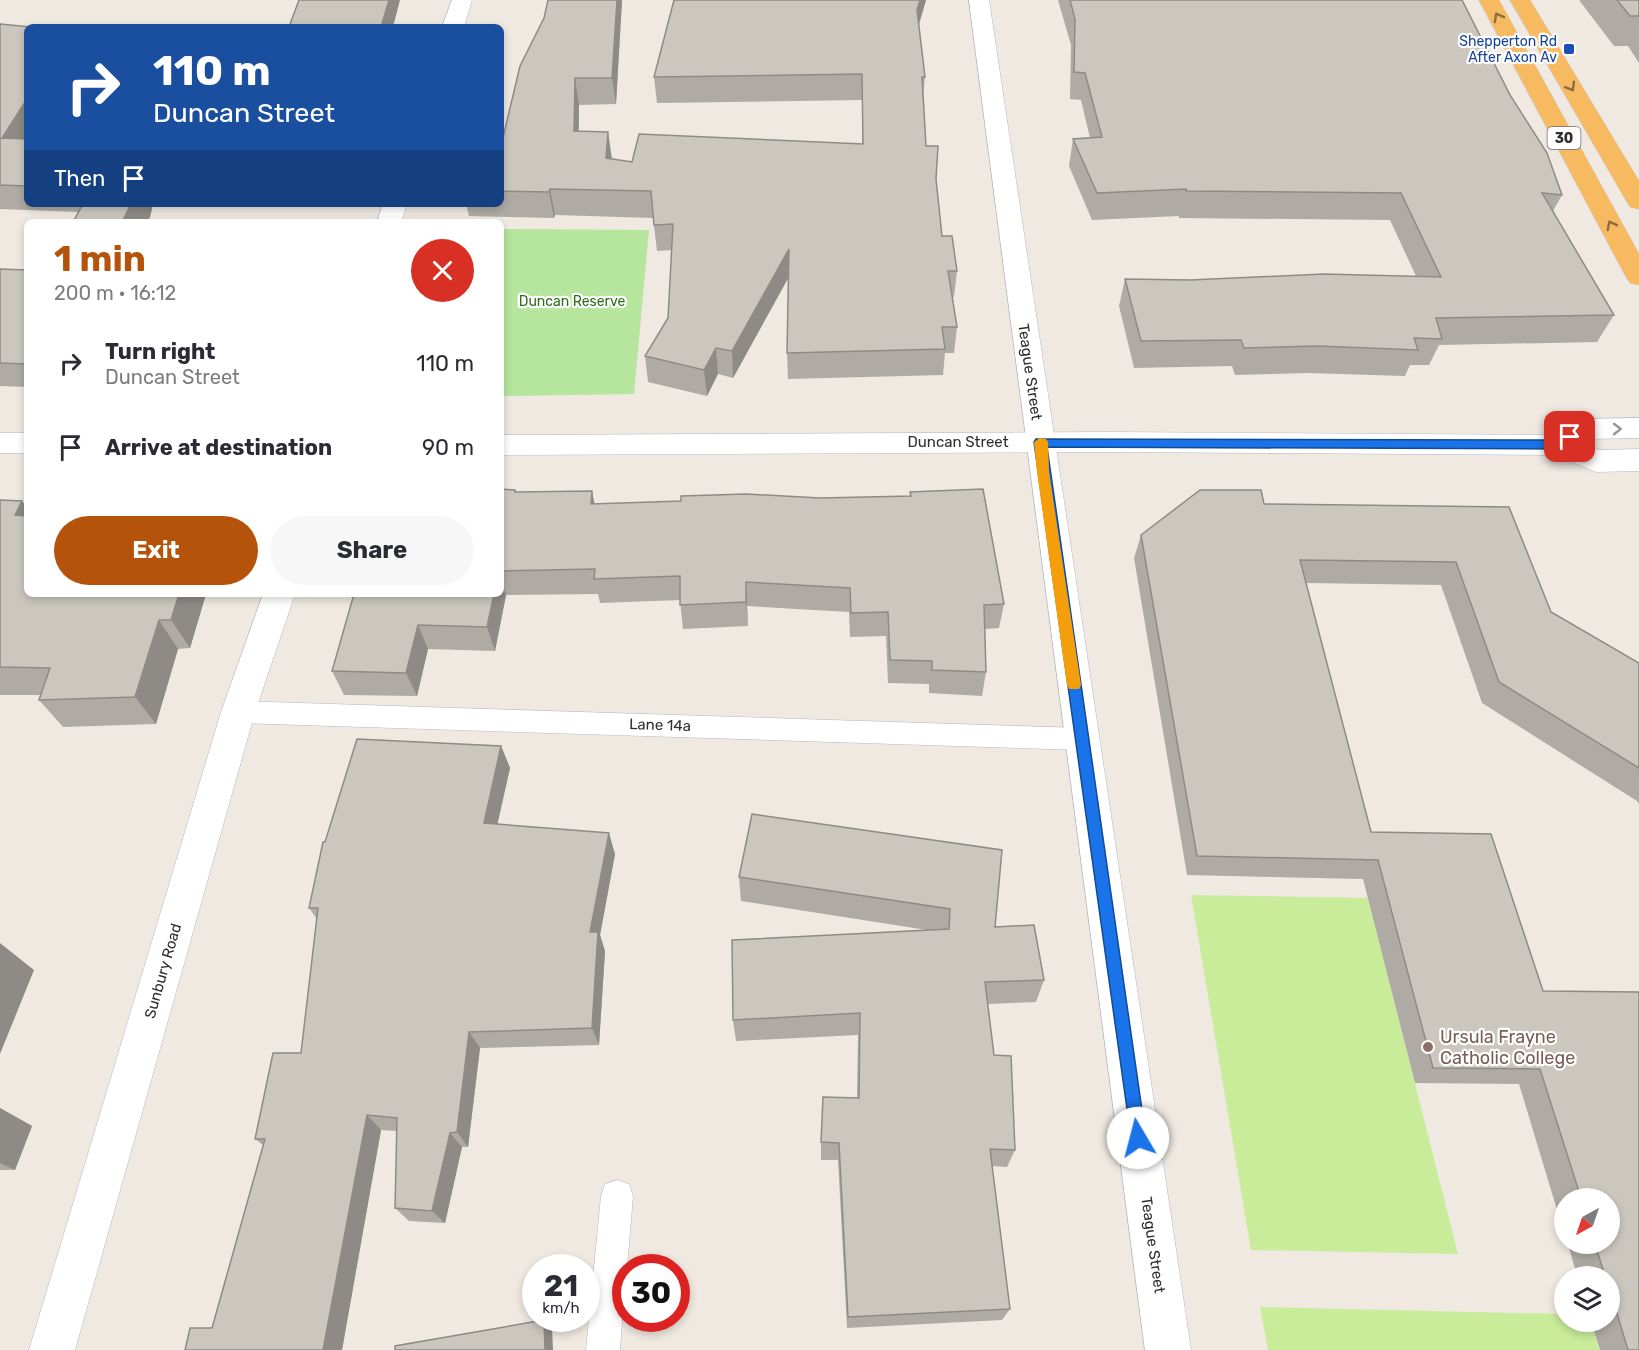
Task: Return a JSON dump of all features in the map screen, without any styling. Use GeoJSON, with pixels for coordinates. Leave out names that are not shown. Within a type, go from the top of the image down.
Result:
{"type":"FeatureCollection","features":[{"type":"Feature","properties":{"kind":"highway","name":"30"},"geometry":{"type":"LineString","coordinates":[[1489,0],[1639,276]]}},
{"type":"Feature","properties":{"kind":"highway","name":"30"},"geometry":{"type":"LineString","coordinates":[[1520,0],[1639,202]]}},
{"type":"Feature","properties":{"kind":"street"},"geometry":{"type":"LineString","coordinates":[[454,24],[462,0]]}},
{"type":"Feature","properties":{"kind":"street","name":"Teague Street"},"geometry":{"type":"LineString","coordinates":[[979,0],[1168,1350]]}},
{"type":"Feature","properties":{"kind":"street"},"geometry":{"type":"LineString","coordinates":[[1559,445],[1580,429],[1639,428]]}},
{"type":"Feature","properties":{"kind":"street","name":"Duncan Street"},"geometry":{"type":"LineString","coordinates":[[504,445],[1040,442],[1559,445],[1596,460],[1639,460]]}},
{"type":"Feature","properties":{"kind":"street"},"geometry":{"type":"LineString","coordinates":[[0,443],[24,443]]}},
{"type":"Feature","properties":{"kind":"street","name":"Sunbury Road"},"geometry":{"type":"LineString","coordinates":[[52,1350],[238,712],[278,597]]}},
{"type":"Feature","properties":{"kind":"lane","name":"Lane 14a"},"geometry":{"type":"LineString","coordinates":[[238,712],[1082,739]]}},
{"type":"Feature","properties":{"kind":"lane"},"geometry":{"type":"LineString","coordinates":[[603,1350],[617,1196]]}},
{"type":"Feature","properties":{"kind":"green space","name":"Duncan Reserve"},"geometry":{"type":"Polygon","coordinates":[[[504,229],[649,230],[634,394],[504,396],[504,229]]]}},
{"type":"Feature","properties":{"kind":"green space"},"geometry":{"type":"Polygon","coordinates":[[[1191,895],[1368,898],[1458,1254],[1251,1250],[1191,895]]]}},
{"type":"Feature","properties":{"kind":"green space"},"geometry":{"type":"Polygon","coordinates":[[[1260,1307],[1554,1314],[1554,1332],[1594,1332],[1599,1350],[1268,1350],[1260,1307]]]}},
{"type":"Feature","properties":{"kind":"building"},"geometry":{"type":"Polygon","coordinates":[[[299,0],[389,0],[382,24],[290,24],[299,0]]]}},
{"type":"Feature","properties":{"kind":"building"},"geometry":{"type":"Polygon","coordinates":[[[548,0],[617,0],[612,78],[575,78],[574,131],[608,132],[606,158],[632,162],[639,134],[863,144],[862,74],[654,77],[674,0],[920,0],[917,10],[925,77],[922,77],[926,146],[938,146],[936,179],[942,236],[952,236],[957,271],[948,271],[957,327],[942,327],[945,349],[787,353],[789,249],[732,351],[716,348],[704,370],[645,356],[668,318],[673,224],[654,225],[651,191],[550,189],[549,192],[504,191],[504,133],[520,66],[544,18],[548,0]]]}},
{"type":"Feature","properties":{"kind":"building"},"geometry":{"type":"Polygon","coordinates":[[[1070,0],[1462,0],[1510,95],[1547,153],[1562,195],[1542,193],[1614,315],[1436,318],[1442,339],[1414,338],[1418,350],[1318,346],[1244,348],[1241,340],[1141,341],[1125,279],[1190,280],[1324,274],[1441,277],[1401,193],[1186,191],[1186,189],[1097,193],[1073,139],[1102,137],[1085,73],[1074,72],[1075,19],[1070,0]]]}},
{"type":"Feature","properties":{"kind":"building"},"geometry":{"type":"Polygon","coordinates":[[[1617,0],[1639,0],[1639,16],[1630,16],[1617,0]]]}},
{"type":"Feature","properties":{"kind":"building"},"geometry":{"type":"Polygon","coordinates":[[[0,24],[24,26],[24,104],[2,138],[24,139],[24,186],[0,185],[0,24]]]}},
{"type":"Feature","properties":{"kind":"building"},"geometry":{"type":"Polygon","coordinates":[[[81,207],[130,207],[124,219],[75,219],[81,207]]]}},
{"type":"Feature","properties":{"kind":"building"},"geometry":{"type":"Polygon","coordinates":[[[0,269],[24,270],[24,364],[0,363],[0,269]]]}},
{"type":"Feature","properties":{"kind":"building"},"geometry":{"type":"Polygon","coordinates":[[[504,489],[515,490],[515,492],[592,491],[591,504],[681,501],[681,496],[746,494],[820,498],[911,496],[910,492],[983,489],[1004,604],[984,605],[986,672],[932,670],[932,661],[890,660],[888,612],[851,613],[850,588],[746,582],[746,602],[680,605],[680,576],[594,579],[595,569],[504,571],[504,489]]]}},
{"type":"Feature","properties":{"kind":"building"},"geometry":{"type":"Polygon","coordinates":[[[1200,490],[1261,490],[1264,504],[1509,507],[1551,612],[1639,663],[1639,768],[1499,682],[1456,562],[1300,560],[1371,832],[1491,834],[1543,991],[1639,992],[1639,1350],[1628,1350],[1620,1323],[1620,1266],[1602,1266],[1598,1254],[1620,1254],[1620,1188],[1578,1188],[1540,1069],[1433,1068],[1378,860],[1197,856],[1141,535],[1200,490]]]}},
{"type":"Feature","properties":{"kind":"building"},"geometry":{"type":"Polygon","coordinates":[[[0,500],[22,501],[15,515],[24,516],[24,597],[178,597],[171,620],[159,620],[135,697],[39,700],[50,668],[0,667],[0,500]]]}},
{"type":"Feature","properties":{"kind":"building"},"geometry":{"type":"Polygon","coordinates":[[[353,597],[493,597],[487,627],[418,625],[406,673],[332,671],[353,597]]]}},
{"type":"Feature","properties":{"kind":"building"},"geometry":{"type":"Polygon","coordinates":[[[357,739],[501,746],[484,823],[609,833],[590,932],[598,932],[592,1028],[469,1032],[457,1132],[450,1133],[432,1211],[395,1208],[397,1118],[367,1115],[323,1350],[185,1350],[190,1328],[212,1328],[265,1139],[255,1139],[273,1053],[301,1053],[318,908],[309,908],[323,842],[325,842],[357,739]]]}},
{"type":"Feature","properties":{"kind":"building"},"geometry":{"type":"Polygon","coordinates":[[[752,814],[1002,850],[995,927],[1034,925],[1044,980],[985,982],[994,1055],[1011,1056],[1015,1150],[990,1149],[1010,1309],[848,1317],[839,1143],[821,1142],[823,1097],[859,1098],[860,1013],[733,1020],[732,940],[949,929],[950,909],[739,877],[752,814]]]}},
{"type":"Feature","properties":{"kind":"building"},"geometry":{"type":"Polygon","coordinates":[[[522,1324],[522,1332],[544,1332],[545,1350],[395,1350],[395,1346],[522,1324]]]}},
{"type":"Feature","properties":{"kind":"slow traffic"},"geometry":{"type":"LineString","coordinates":[[1042,442],[1040,442],[1043,472],[1074,685]]}},
{"type":"Feature","properties":{"kind":"place","name":"Shepperton Rd After Axon Av"},"geometry":{"type":"Point","coordinates":[1569,49]}},
{"type":"Feature","properties":{"kind":"place","name":"Ursula Frayne Catholic College"},"geometry":{"type":"Point","coordinates":[1428,1047]}},
{"type":"Feature","properties":{"kind":"route"},"geometry":{"type":"LineString","coordinates":[[1138,1138],[1040,442],[1559,445],[1570,437]]}}]}
